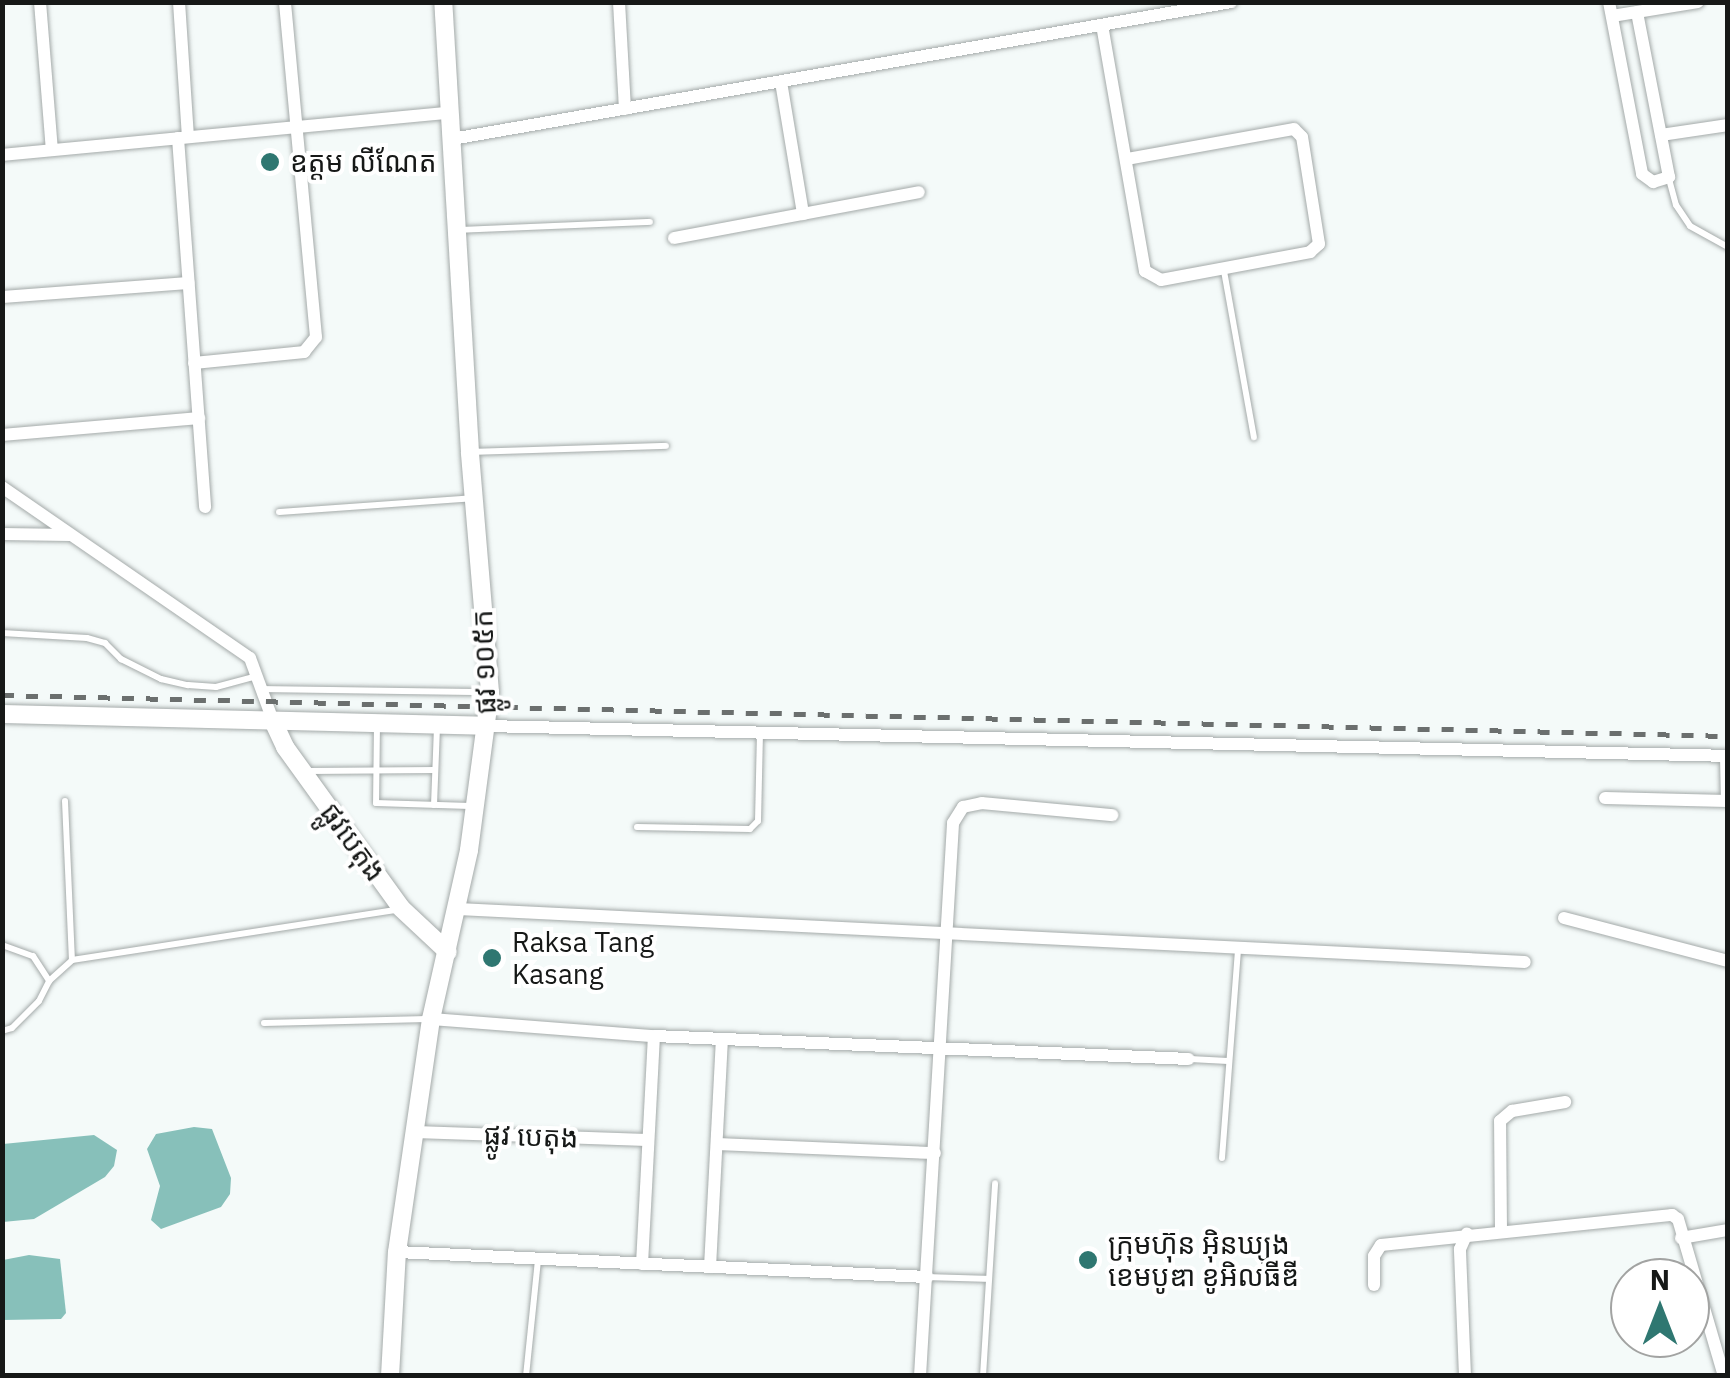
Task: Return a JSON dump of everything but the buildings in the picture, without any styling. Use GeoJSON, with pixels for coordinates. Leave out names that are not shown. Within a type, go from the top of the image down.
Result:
{"type":"FeatureCollection","features":[{"type":"Feature","properties":{"kind":"main road","name":"ផ្លូវ ១០៥ក"},"geometry":{"type":"LineString","coordinates":[[390,1376],[397,1252],[431,1019],[458,910],[490,692],[470,452],[444,2]]}},
{"type":"Feature","properties":{"kind":"main road"},"geometry":{"type":"LineString","coordinates":[[2,714],[486,726]]}},
{"type":"Feature","properties":{"kind":"main road","name":"ផ្លូវបេតុង"},"geometry":{"type":"LineString","coordinates":[[273,721],[302,771],[401,908],[448,952]]}},
{"type":"Feature","properties":{"kind":"street"},"geometry":{"type":"LineString","coordinates":[[40,2],[52,150]]}},
{"type":"Feature","properties":{"kind":"street"},"geometry":{"type":"LineString","coordinates":[[179,2],[188,283],[205,507]]}},
{"type":"Feature","properties":{"kind":"street"},"geometry":{"type":"LineString","coordinates":[[194,363],[304,352],[316,338],[285,2]]}},
{"type":"Feature","properties":{"kind":"street"},"geometry":{"type":"LineString","coordinates":[[619,2],[625,109]]}},
{"type":"Feature","properties":{"kind":"street"},"geometry":{"type":"LineString","coordinates":[[452,140],[1231,2]]}},
{"type":"Feature","properties":{"kind":"street"},"geometry":{"type":"LineString","coordinates":[[1638,12],[1669,178],[1653,182],[1642,174],[1611,9],[1638,12],[1698,2]]}},
{"type":"Feature","properties":{"kind":"street"},"geometry":{"type":"LineString","coordinates":[[1102,25],[1145,271],[1161,280],[1310,252],[1319,244],[1299,132],[1290,129],[1126,159]]}},
{"type":"Feature","properties":{"kind":"street"},"geometry":{"type":"LineString","coordinates":[[781,82],[803,214]]}},
{"type":"Feature","properties":{"kind":"street"},"geometry":{"type":"LineString","coordinates":[[2,154],[450,113]]}},
{"type":"Feature","properties":{"kind":"street"},"geometry":{"type":"LineString","coordinates":[[1661,135],[1728,124]]}},
{"type":"Feature","properties":{"kind":"street"},"geometry":{"type":"LineString","coordinates":[[674,238],[919,192]]}},
{"type":"Feature","properties":{"kind":"street"},"geometry":{"type":"LineString","coordinates":[[2,297],[188,283]]}},
{"type":"Feature","properties":{"kind":"street"},"geometry":{"type":"LineString","coordinates":[[2,435],[198,418]]}},
{"type":"Feature","properties":{"kind":"street"},"geometry":{"type":"LineString","coordinates":[[2,487],[250,658],[273,721]]}},
{"type":"Feature","properties":{"kind":"street"},"geometry":{"type":"LineString","coordinates":[[2,534],[70,535]]}},
{"type":"Feature","properties":{"kind":"street"},"geometry":{"type":"LineString","coordinates":[[486,726],[1727,756],[1727,804],[1605,798]]}},
{"type":"Feature","properties":{"kind":"street"},"geometry":{"type":"LineString","coordinates":[[920,1376],[944,1048],[954,823],[964,807],[982,803],[1112,814]]}},
{"type":"Feature","properties":{"kind":"street"},"geometry":{"type":"LineString","coordinates":[[458,910],[1524,962]]}},
{"type":"Feature","properties":{"kind":"street"},"geometry":{"type":"LineString","coordinates":[[1564,918],[1728,962]]}},
{"type":"Feature","properties":{"kind":"street"},"geometry":{"type":"LineString","coordinates":[[431,1019],[654,1036],[1189,1059]]}},
{"type":"Feature","properties":{"kind":"street"},"geometry":{"type":"LineString","coordinates":[[642,1264],[654,1036]]}},
{"type":"Feature","properties":{"kind":"street"},"geometry":{"type":"LineString","coordinates":[[710,1266],[722,1039]]}},
{"type":"Feature","properties":{"kind":"street"},"geometry":{"type":"LineString","coordinates":[[1501,1230],[1500,1121],[1512,1111],[1565,1102]]}},
{"type":"Feature","properties":{"kind":"street","name":"ផ្លូវ បេតុង"},"geometry":{"type":"LineString","coordinates":[[416,1132],[647,1140]]}},
{"type":"Feature","properties":{"kind":"street"},"geometry":{"type":"LineString","coordinates":[[717,1144],[935,1153]]}},
{"type":"Feature","properties":{"kind":"street"},"geometry":{"type":"LineString","coordinates":[[1374,1285],[1374,1256],[1382,1245],[1672,1214],[1678,1219],[1724,1376]]}},
{"type":"Feature","properties":{"kind":"street"},"geometry":{"type":"LineString","coordinates":[[1681,1238],[1728,1230]]}},
{"type":"Feature","properties":{"kind":"street"},"geometry":{"type":"LineString","coordinates":[[1465,1376],[1460,1249],[1467,1233]]}},
{"type":"Feature","properties":{"kind":"street"},"geometry":{"type":"LineString","coordinates":[[397,1252],[926,1277]]}},
{"type":"Feature","properties":{"kind":"lane"},"geometry":{"type":"LineString","coordinates":[[1669,178],[1676,205],[1690,226],[1728,247]]}},
{"type":"Feature","properties":{"kind":"lane"},"geometry":{"type":"LineString","coordinates":[[457,230],[650,222]]}},
{"type":"Feature","properties":{"kind":"lane"},"geometry":{"type":"LineString","coordinates":[[1224,268],[1254,437]]}},
{"type":"Feature","properties":{"kind":"lane"},"geometry":{"type":"LineString","coordinates":[[470,452],[666,446]]}},
{"type":"Feature","properties":{"kind":"lane"},"geometry":{"type":"LineString","coordinates":[[279,512],[474,498]]}},
{"type":"Feature","properties":{"kind":"lane"},"geometry":{"type":"LineString","coordinates":[[2,633],[87,638],[104,643],[121,659],[160,678],[188,685],[216,687],[260,682],[490,692]]}},
{"type":"Feature","properties":{"kind":"lane"},"geometry":{"type":"LineString","coordinates":[[377,723],[376,803],[475,806]]}},
{"type":"Feature","properties":{"kind":"lane"},"geometry":{"type":"LineString","coordinates":[[434,805],[436,724]]}},
{"type":"Feature","properties":{"kind":"lane"},"geometry":{"type":"LineString","coordinates":[[637,828],[750,829],[758,821],[760,732]]}},
{"type":"Feature","properties":{"kind":"lane"},"geometry":{"type":"LineString","coordinates":[[302,771],[435,770]]}},
{"type":"Feature","properties":{"kind":"lane"},"geometry":{"type":"LineString","coordinates":[[65,801],[72,960]]}},
{"type":"Feature","properties":{"kind":"lane"},"geometry":{"type":"LineString","coordinates":[[2,1031],[12,1028],[39,1002],[49,981],[72,960],[401,908]]}},
{"type":"Feature","properties":{"kind":"lane"},"geometry":{"type":"LineString","coordinates":[[2,944],[33,956],[49,981]]}},
{"type":"Feature","properties":{"kind":"lane"},"geometry":{"type":"LineString","coordinates":[[1222,1158],[1238,948]]}},
{"type":"Feature","properties":{"kind":"lane"},"geometry":{"type":"LineString","coordinates":[[264,1023],[431,1019]]}},
{"type":"Feature","properties":{"kind":"lane"},"geometry":{"type":"LineString","coordinates":[[1189,1059],[1228,1060]]}},
{"type":"Feature","properties":{"kind":"lane"},"geometry":{"type":"LineString","coordinates":[[983,1376],[995,1183]]}},
{"type":"Feature","properties":{"kind":"lane"},"geometry":{"type":"LineString","coordinates":[[526,1376],[538,1259]]}},
{"type":"Feature","properties":{"kind":"lane"},"geometry":{"type":"LineString","coordinates":[[926,1277],[989,1279]]}},
{"type":"Feature","properties":{"kind":"water"},"geometry":{"type":"Polygon","coordinates":[[[194,1127],[212,1129],[231,1178],[230,1194],[221,1207],[161,1229],[151,1220],[160,1186],[147,1149],[156,1134],[194,1127]]]}},
{"type":"Feature","properties":{"kind":"water"},"geometry":{"type":"Polygon","coordinates":[[[94,1135],[117,1150],[114,1166],[105,1177],[34,1219],[3,1222],[3,1144],[94,1135]]]}},
{"type":"Feature","properties":{"kind":"water"},"geometry":{"type":"Polygon","coordinates":[[[29,1255],[60,1259],[66,1313],[61,1319],[3,1320],[3,1260],[29,1255]]]}},
{"type":"Feature","properties":{"kind":"railway"},"geometry":{"type":"LineString","coordinates":[[2,695],[1728,736]]}},
{"type":"Feature","properties":{"kind":"place","name":"ឧត្តម លីណែត"},"geometry":{"type":"Point","coordinates":[270,162]}},
{"type":"Feature","properties":{"kind":"place","name":"Raksa Tang Kasang"},"geometry":{"type":"Point","coordinates":[492,958]}},
{"type":"Feature","properties":{"kind":"place","name":"ក្រុមហ៊ុន អ៊ិនឃ្យុង ខេមបូឌា ខូអិលធីឌី"},"geometry":{"type":"Point","coordinates":[1088,1260]}}]}
